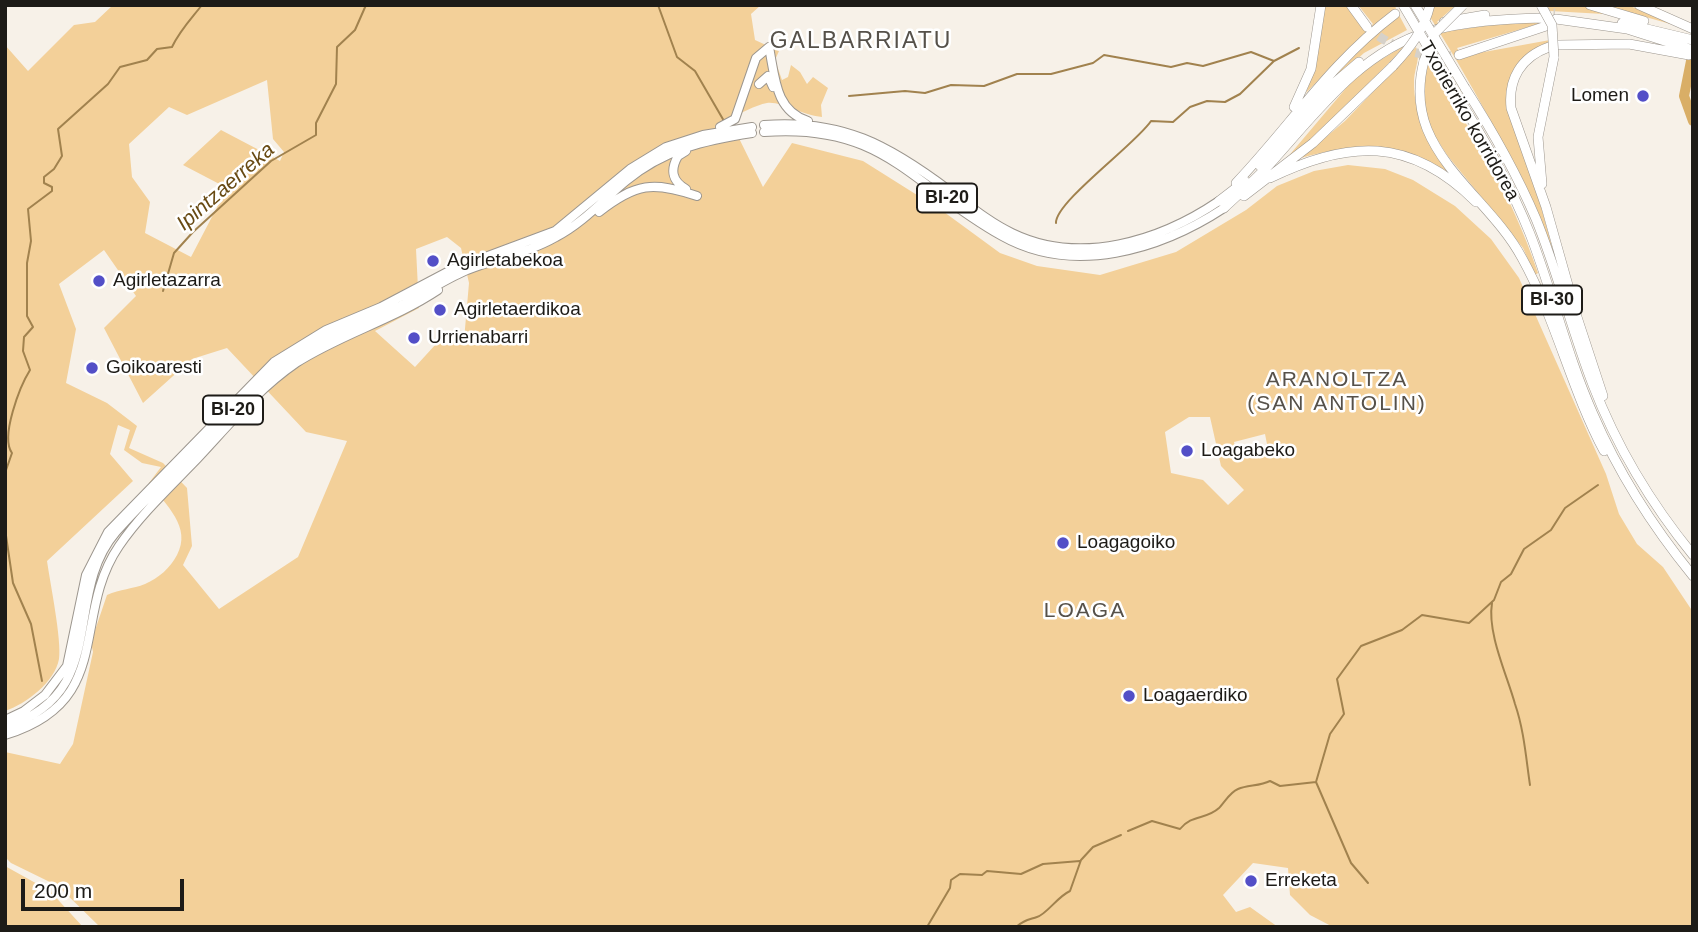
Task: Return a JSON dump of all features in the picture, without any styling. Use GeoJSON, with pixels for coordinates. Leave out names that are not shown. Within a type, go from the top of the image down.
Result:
{"type":"FeatureCollection","features":[{"type":"Feature","properties":{"kind":"highway"},"geometry":{"type":"LineString","coordinates":[[1278,136],[1311,69],[1321,5]]}},
{"type":"Feature","properties":{"kind":"highway"},"geometry":{"type":"LineString","coordinates":[[1351,5],[1367,27]]}},
{"type":"Feature","properties":{"kind":"highway","name":"Txorierriko korridorea"},"geometry":{"type":"LineString","coordinates":[[1403,5],[1486,142],[1517,202],[1584,392],[1610,450],[1644,510],[1693,576]]}},
{"type":"Feature","properties":{"kind":"highway","name":"Txorierriko korridorea"},"geometry":{"type":"LineString","coordinates":[[1415,5],[1502,149],[1527,198],[1594,388],[1626,453],[1655,503],[1693,555]]}},
{"type":"Feature","properties":{"kind":"highway"},"geometry":{"type":"LineString","coordinates":[[1270,178],[1343,116],[1394,66],[1412,46],[1424,26],[1430,5]]}},
{"type":"Feature","properties":{"kind":"highway"},"geometry":{"type":"LineString","coordinates":[[1463,5],[1434,34],[1419,85],[1422,114],[1432,139],[1506,234],[1533,280],[1591,426],[1622,481],[1644,510]]}},
{"type":"Feature","properties":{"kind":"highway"},"geometry":{"type":"LineString","coordinates":[[1590,5],[1657,25],[1665,40]]}},
{"type":"Feature","properties":{"kind":"highway"},"geometry":{"type":"LineString","coordinates":[[1639,5],[1693,29]]}},
{"type":"Feature","properties":{"kind":"highway"},"geometry":{"type":"LineString","coordinates":[[1222,205],[1337,64],[1395,14]]}},
{"type":"Feature","properties":{"kind":"highway"},"geometry":{"type":"LineString","coordinates":[[1459,55],[1543,15],[1552,24],[1554,57],[1538,137],[1546,207]]}},
{"type":"Feature","properties":{"kind":"highway","name":"BI-20"},"geometry":{"type":"LineString","coordinates":[[1222,205],[1276,157],[1338,88],[1391,49],[1426,32],[1543,15]]}},
{"type":"Feature","properties":{"kind":"highway"},"geometry":{"type":"LineString","coordinates":[[1693,50],[1665,40],[1617,27],[1556,19],[1665,40],[1693,56]]}},
{"type":"Feature","properties":{"kind":"highway"},"geometry":{"type":"LineString","coordinates":[[1626,453],[1584,341],[1546,207],[1513,119],[1510,95],[1517,70],[1536,53],[1554,46],[1693,40]]}},
{"type":"Feature","properties":{"kind":"highway"},"geometry":{"type":"LineString","coordinates":[[1222,205],[1304,161],[1335,152],[1367,149],[1386,152],[1434,170],[1472,198],[1506,234]]}},
{"type":"Feature","properties":{"kind":"main road"},"geometry":{"type":"LineString","coordinates":[[677,143],[730,124],[735,119],[756,58],[769,47],[785,107],[793,116],[828,127]]}},
{"type":"Feature","properties":{"kind":"main road"},"geometry":{"type":"LineString","coordinates":[[759,84],[765,77],[770,78],[780,112],[774,125]]}},
{"type":"Feature","properties":{"kind":"main road","name":"BI-20"},"geometry":{"type":"LineString","coordinates":[[774,125],[828,127],[880,145],[913,164],[1003,229],[1052,246],[1087,248],[1140,239],[1222,205],[1183,233],[1142,247],[1087,256],[1051,253],[1000,235],[908,169],[869,147],[846,138],[812,131],[764,129],[774,125]]}},
{"type":"Feature","properties":{"kind":"main road","name":"BI-20"},"geometry":{"type":"LineString","coordinates":[[5,720],[24,711],[45,695],[67,666],[75,643],[86,575],[108,532],[268,367],[299,344],[381,307],[453,269],[555,231],[636,165],[677,143],[752,130],[707,140],[670,153],[646,166],[558,236],[524,252],[473,268],[388,312],[305,349],[276,369],[113,535],[94,572],[80,650],[73,670],[44,706],[24,721],[5,727]]}},
{"type":"Feature","properties":{"kind":"main road"},"geometry":{"type":"LineString","coordinates":[[558,236],[566,236],[635,189],[659,185],[697,196],[676,181],[673,168],[678,156],[707,140]]}},
{"type":"Feature","properties":{"kind":"main road"},"geometry":{"type":"LineString","coordinates":[[5,734],[46,716],[73,688],[82,671],[98,596],[118,548],[253,400],[279,376],[319,350],[408,309],[473,268]]}},
{"type":"Feature","properties":{"kind":"shaded area"},"geometry":{"type":"Polygon","coordinates":[[[113,5],[761,5],[751,14],[755,40],[779,51],[775,60],[782,80],[788,77],[791,65],[800,72],[807,84],[813,77],[828,88],[821,105],[822,117],[767,103],[729,118],[763,187],[792,143],[863,161],[944,212],[1000,253],[1037,266],[1100,275],[1176,252],[1246,210],[1277,186],[1314,171],[1348,165],[1385,169],[1413,180],[1455,206],[1491,239],[1519,278],[1606,474],[1619,514],[1637,544],[1663,567],[1693,612],[1693,927],[1333,927],[1310,915],[1290,895],[1288,868],[1253,863],[1223,895],[1236,912],[1250,907],[1278,927],[100,927],[58,886],[11,863],[5,857],[5,752],[60,764],[73,744],[93,652],[91,642],[107,595],[155,579],[171,564],[181,545],[175,517],[149,483],[161,467],[142,463],[124,450],[130,430],[118,425],[110,454],[133,481],[47,561],[59,659],[46,684],[22,703],[5,711],[5,45],[28,71],[74,25],[95,22],[113,5]],[[267,80],[187,115],[169,107],[129,144],[132,177],[150,202],[145,233],[191,257],[227,188],[183,165],[221,130],[280,161],[284,152],[273,139],[267,80]],[[447,237],[416,249],[419,308],[375,331],[415,367],[436,344],[464,340],[469,283],[461,248],[447,237]],[[104,250],[59,284],[76,329],[66,383],[107,403],[137,426],[129,448],[163,463],[187,488],[192,546],[183,565],[219,609],[298,557],[347,441],[306,432],[227,348],[192,359],[143,403],[104,328],[136,296],[104,250]],[[1189,417],[1165,432],[1171,473],[1203,480],[1228,505],[1244,490],[1221,466],[1210,417],[1189,417]],[[1265,434],[1234,442],[1238,457],[1268,449],[1265,434]]]}},
{"type":"Feature","properties":{"kind":"shaded area"},"geometry":{"type":"Polygon","coordinates":[[[1325,5],[1347,5],[1365,31],[1373,24],[1358,5],[1395,5],[1396,9],[1351,46],[1306,93],[1316,64],[1325,5]]]}},
{"type":"Feature","properties":{"kind":"shaded area"},"geometry":{"type":"Polygon","coordinates":[[[1434,5],[1456,5],[1437,22],[1449,31],[1511,22],[1545,22],[1457,48],[1462,56],[1550,40],[1550,45],[1519,64],[1509,114],[1534,181],[1557,265],[1500,138],[1430,17],[1434,5]]]}},
{"type":"Feature","properties":{"kind":"shaded area"},"geometry":{"type":"Polygon","coordinates":[[[1547,5],[1584,5],[1604,14],[1550,11],[1547,5]]]}},
{"type":"Feature","properties":{"kind":"shaded area"},"geometry":{"type":"Polygon","coordinates":[[[1603,5],[1628,5],[1674,25],[1603,5]]]}},
{"type":"Feature","properties":{"kind":"shaded area"},"geometry":{"type":"Polygon","coordinates":[[[1399,15],[1407,30],[1364,53],[1315,97],[1347,58],[1399,15]]]}},
{"type":"Feature","properties":{"kind":"shaded area"},"geometry":{"type":"Polygon","coordinates":[[[1408,43],[1330,124],[1281,165],[1358,74],[1408,43]]]}},
{"type":"Feature","properties":{"kind":"shaded area"},"geometry":{"type":"Polygon","coordinates":[[[1416,47],[1418,58],[1414,79],[1415,94],[1421,122],[1433,146],[1459,181],[1383,150],[1348,149],[1301,158],[1345,121],[1416,47]]]}},
{"type":"Feature","properties":{"kind":"shaded area"},"geometry":{"type":"Polygon","coordinates":[[[1426,62],[1490,163],[1527,243],[1538,273],[1535,275],[1523,248],[1447,155],[1431,130],[1422,96],[1426,62]]]}},
{"type":"Feature","properties":{"kind":"shaded area"},"geometry":{"type":"Polygon","coordinates":[[[5,866],[50,891],[83,927],[5,927],[5,866]]]}},
{"type":"Feature","properties":{"kind":"waterway"},"geometry":{"type":"LineString","coordinates":[[5,473],[12,453],[8,436],[10,424],[21,387],[30,370],[23,351],[24,337],[33,327],[27,316],[27,263],[31,241],[28,209],[52,191],[52,187],[44,183],[44,177],[54,169],[62,156],[58,129],[108,84],[120,67],[147,60],[157,49],[172,47],[202,5]]}},
{"type":"Feature","properties":{"kind":"waterway","name":"Ipintzaerreka"},"geometry":{"type":"LineString","coordinates":[[163,291],[174,253],[193,232],[271,161],[316,135],[316,123],[336,84],[337,47],[355,30],[366,5]]}},
{"type":"Feature","properties":{"kind":"waterway","name":"Ipintzaerreka"},"geometry":{"type":"LineString","coordinates":[[391,5],[411,5]]}},
{"type":"Feature","properties":{"kind":"waterway","name":"Ipintzaerreka"},"geometry":{"type":"LineString","coordinates":[[414,5],[420,5]]}},
{"type":"Feature","properties":{"kind":"waterway"},"geometry":{"type":"LineString","coordinates":[[658,5],[677,57],[695,71],[724,121]]}},
{"type":"Feature","properties":{"kind":"waterway"},"geometry":{"type":"LineString","coordinates":[[1056,223],[1059,213],[1068,201],[1151,121],[1173,122],[1190,107],[1207,101],[1225,102],[1240,94],[1274,61],[1299,48]]}},
{"type":"Feature","properties":{"kind":"waterway"},"geometry":{"type":"LineString","coordinates":[[1693,51],[1684,96],[1693,121]]}},
{"type":"Feature","properties":{"kind":"waterway"},"geometry":{"type":"LineString","coordinates":[[849,96],[905,91],[925,93],[951,85],[984,86],[1017,74],[1051,74],[1093,63],[1104,55],[1171,67],[1187,63],[1203,66],[1251,52],[1274,61]]}},
{"type":"Feature","properties":{"kind":"waterway"},"geometry":{"type":"LineString","coordinates":[[1128,831],[1152,821],[1180,829],[1189,821],[1214,812],[1235,790],[1242,788],[1270,781],[1280,786],[1316,782],[1330,734],[1344,714],[1337,679],[1361,646],[1402,630],[1422,615],[1469,623],[1494,600],[1501,582],[1511,574],[1524,549],[1551,530],[1565,508],[1598,485]]}},
{"type":"Feature","properties":{"kind":"waterway"},"geometry":{"type":"LineString","coordinates":[[5,529],[13,583],[31,624],[42,681]]}},
{"type":"Feature","properties":{"kind":"waterway"},"geometry":{"type":"LineString","coordinates":[[1492,603],[1492,627],[1521,724],[1530,785]]}},
{"type":"Feature","properties":{"kind":"waterway"},"geometry":{"type":"LineString","coordinates":[[1316,782],[1351,863],[1368,883]]}},
{"type":"Feature","properties":{"kind":"waterway"},"geometry":{"type":"LineString","coordinates":[[1016,927],[1041,915],[1070,891],[1081,860],[1093,847],[1121,835]]}},
{"type":"Feature","properties":{"kind":"waterway"},"geometry":{"type":"LineString","coordinates":[[927,927],[950,888],[951,880],[960,874],[982,875],[987,871],[1021,874],[1043,864],[1080,861]]}},
{"type":"Feature","properties":{"kind":"tunnel"},"geometry":{"type":"LineString","coordinates":[[1540,12],[1555,13]]}},
{"type":"Feature","properties":{"kind":"tunnel"},"geometry":{"type":"LineString","coordinates":[[1368,28],[1388,42],[1410,51],[1434,56],[1459,55]]}},
{"type":"Feature","properties":{"kind":"place","name":"Lomen"},"geometry":{"type":"Point","coordinates":[1643,96]}},
{"type":"Feature","properties":{"kind":"place","name":"Agirletabekoa"},"geometry":{"type":"Point","coordinates":[433,261]}},
{"type":"Feature","properties":{"kind":"place","name":"Agirletazarra"},"geometry":{"type":"Point","coordinates":[99,281]}},
{"type":"Feature","properties":{"kind":"place","name":"Agirletaerdikoa"},"geometry":{"type":"Point","coordinates":[440,310]}},
{"type":"Feature","properties":{"kind":"place","name":"Urrienabarri"},"geometry":{"type":"Point","coordinates":[414,338]}},
{"type":"Feature","properties":{"kind":"place","name":"Goikoaresti"},"geometry":{"type":"Point","coordinates":[92,368]}},
{"type":"Feature","properties":{"kind":"place","name":"Loagabeko"},"geometry":{"type":"Point","coordinates":[1187,451]}},
{"type":"Feature","properties":{"kind":"place","name":"Loagagoiko"},"geometry":{"type":"Point","coordinates":[1063,543]}},
{"type":"Feature","properties":{"kind":"place","name":"Loagaerdiko"},"geometry":{"type":"Point","coordinates":[1129,696]}},
{"type":"Feature","properties":{"kind":"place","name":"Erreketa"},"geometry":{"type":"Point","coordinates":[1251,881]}},
{"type":"Feature","properties":{"kind":"district","name":"GALBARRIATU"},"geometry":{"type":"Point","coordinates":[861,42]}},
{"type":"Feature","properties":{"kind":"district","name":"ARANOLTZA (SAN ANTOLIN)"},"geometry":{"type":"Point","coordinates":[1337,392]}},
{"type":"Feature","properties":{"kind":"district","name":"LOAGA"},"geometry":{"type":"Point","coordinates":[1085,611]}}]}
